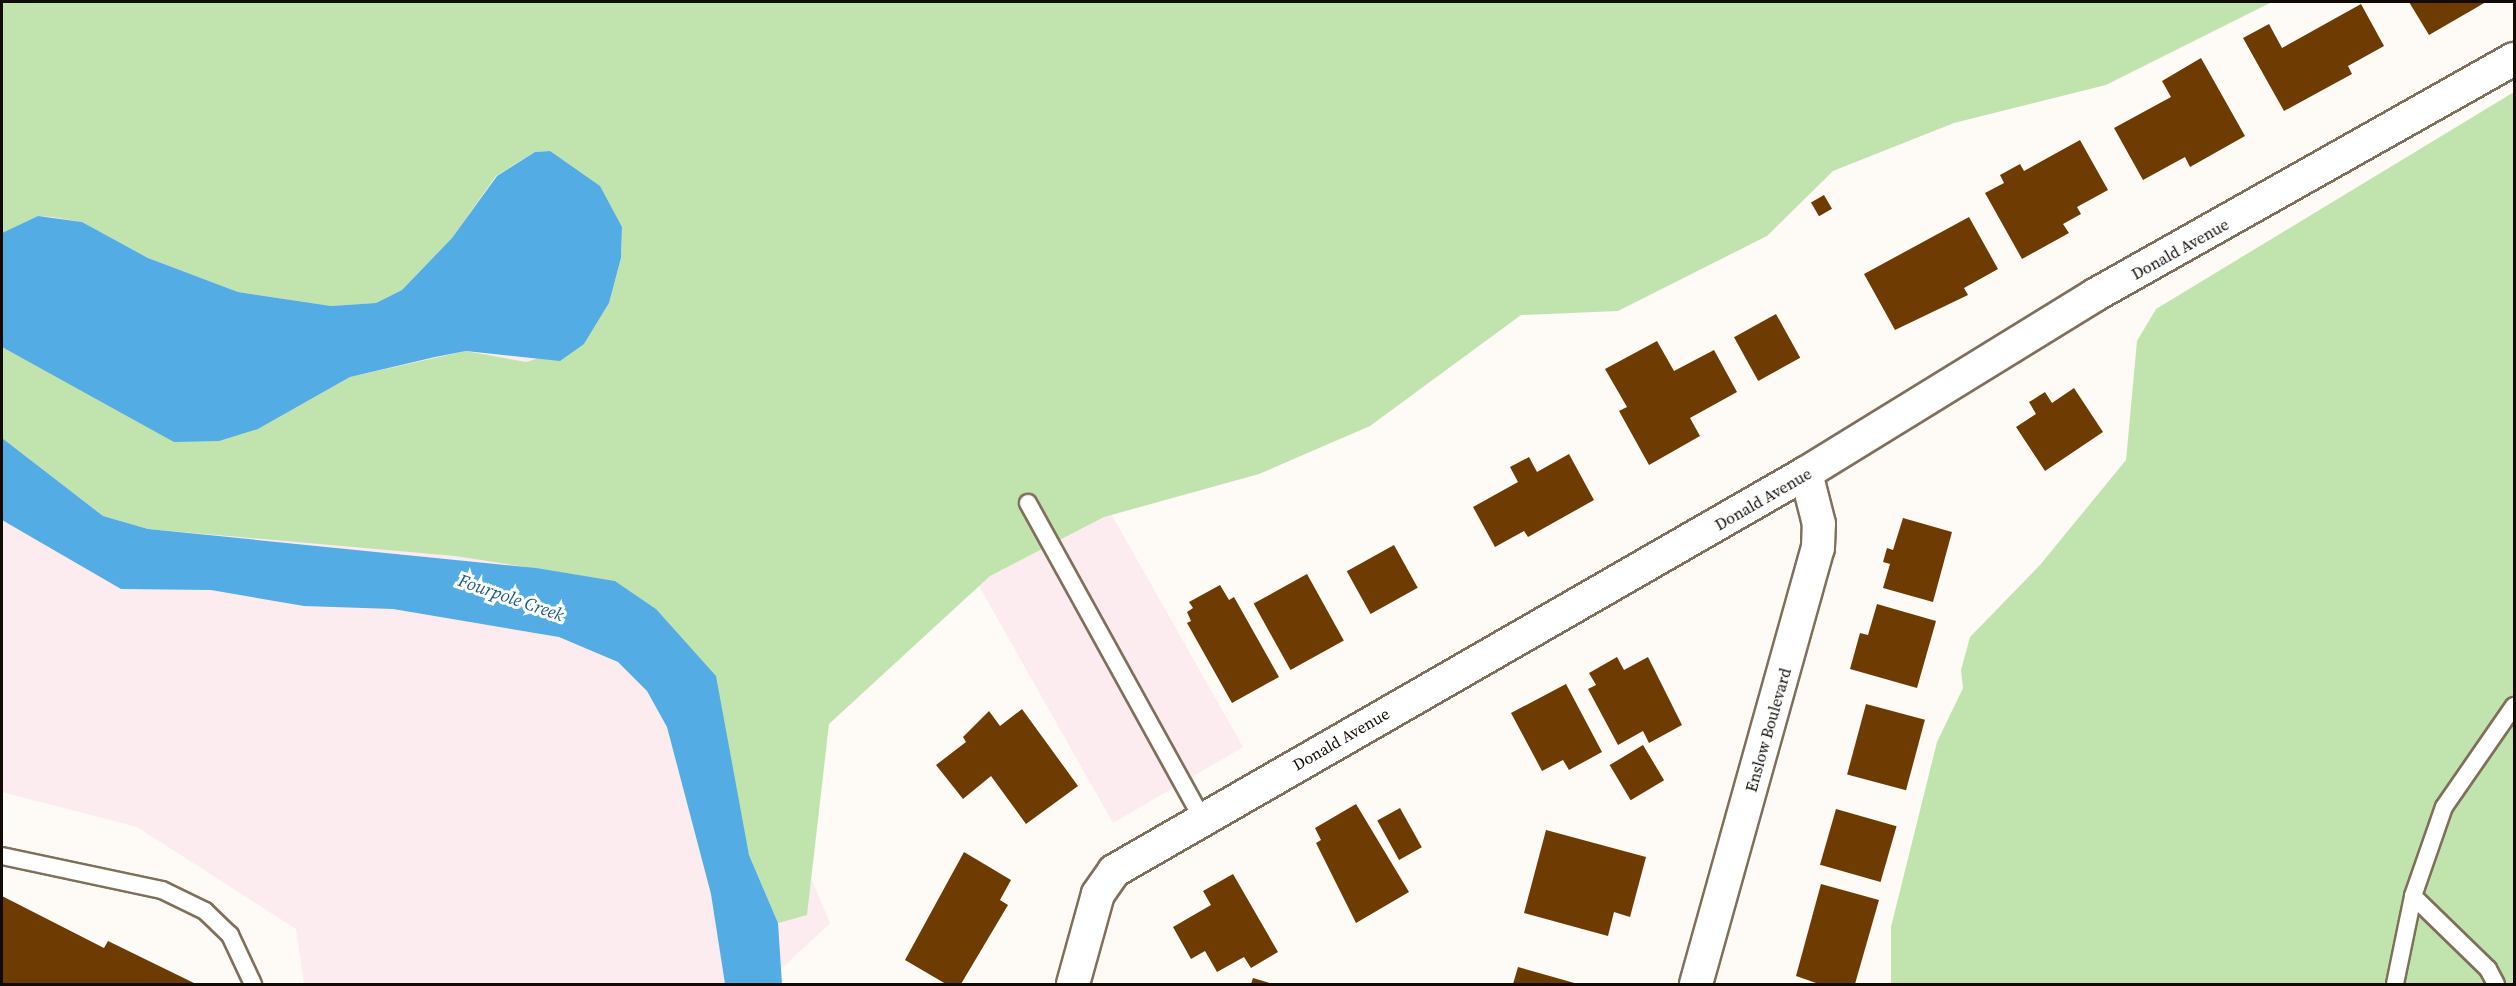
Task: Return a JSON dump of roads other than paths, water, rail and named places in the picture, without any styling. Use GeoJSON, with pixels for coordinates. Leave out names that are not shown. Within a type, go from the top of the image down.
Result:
{"type":"FeatureCollection","features":[{"type":"Feature","properties":{"kind":"street","name":"Donald Avenue"},"geometry":{"type":"LineString","coordinates":[[1073,984],[1105,882],[1114,871],[1202,818],[1806,473],[2095,295],[2514,59]]}},
{"type":"Feature","properties":{"kind":"street","name":"Enslow Boulevard"},"geometry":{"type":"LineString","coordinates":[[1696,984],[1818,548],[1819,524],[1806,473]]}},
{"type":"Feature","properties":{"kind":"lane"},"geometry":{"type":"LineString","coordinates":[[1028,503],[1202,818]]}},
{"type":"Feature","properties":{"kind":"lane"},"geometry":{"type":"LineString","coordinates":[[2396,984],[2413,896],[2444,807],[2514,706]]}},
{"type":"Feature","properties":{"kind":"lane"},"geometry":{"type":"LineString","coordinates":[[2,856],[162,890],[205,911],[230,935],[253,984]]}},
{"type":"Feature","properties":{"kind":"lane"},"geometry":{"type":"LineString","coordinates":[[2413,896],[2488,969],[2496,984]]}},
{"type":"Feature","properties":{"kind":"water"},"geometry":{"type":"Polygon","coordinates":[[[550,151],[600,186],[622,227],[621,258],[609,303],[584,344],[560,361],[466,351],[435,357],[350,377],[258,429],[219,441],[174,442],[2,347],[2,233],[38,216],[82,222],[148,258],[238,292],[331,306],[376,303],[402,290],[452,238],[497,176],[535,152],[550,151]]]}},
{"type":"Feature","properties":{"kind":"water","name":"Fourpole Creek"},"geometry":{"type":"Polygon","coordinates":[[[2,438],[103,516],[148,529],[536,568],[615,581],[656,609],[716,676],[749,855],[778,923],[782,984],[725,984],[711,894],[667,727],[647,691],[618,662],[559,637],[393,609],[304,606],[211,590],[121,589],[2,520],[2,438]]]}}]}
